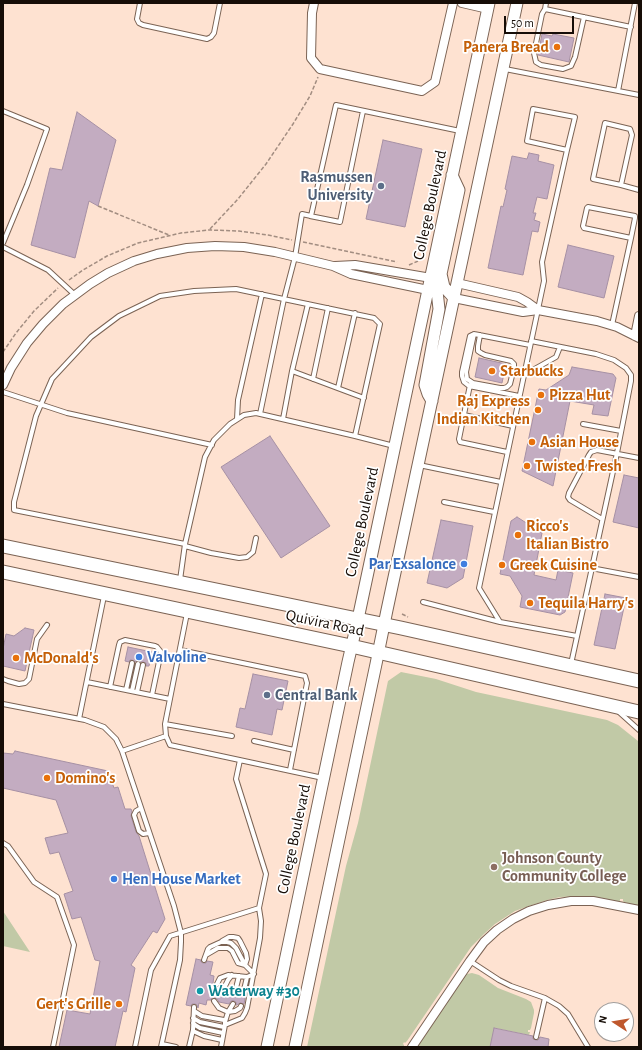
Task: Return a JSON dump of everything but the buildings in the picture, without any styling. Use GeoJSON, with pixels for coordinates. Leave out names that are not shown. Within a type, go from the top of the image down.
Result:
{"type":"FeatureCollection","features":[{"type":"Feature","properties":{"kind":"main road"},"geometry":{"type":"LineString","coordinates":[[296,1047],[378,653],[517,3]]}},
{"type":"Feature","properties":{"kind":"main road","name":"College Boulevard"},"geometry":{"type":"LineString","coordinates":[[267,1047],[488,6]]}},
{"type":"Feature","properties":{"kind":"main road"},"geometry":{"type":"LineString","coordinates":[[452,174],[459,190],[441,274],[444,287],[454,298]]}},
{"type":"Feature","properties":{"kind":"main road"},"geometry":{"type":"LineString","coordinates":[[431,278],[437,292],[439,309],[425,385],[432,401]]}},
{"type":"Feature","properties":{"kind":"main road","name":"Quivira Road"},"geometry":{"type":"LineString","coordinates":[[3,546],[358,619],[639,681]]}},
{"type":"Feature","properties":{"kind":"main road","name":"Quivira Road"},"geometry":{"type":"LineString","coordinates":[[3,572],[351,646],[639,712]]}},
{"type":"Feature","properties":{"kind":"street"},"geometry":{"type":"LineString","coordinates":[[314,3],[312,13],[311,58],[320,69],[422,91],[435,82],[453,3]]}},
{"type":"Feature","properties":{"kind":"street"},"geometry":{"type":"LineString","coordinates":[[462,3],[488,6]]}},
{"type":"Feature","properties":{"kind":"street"},"geometry":{"type":"LineString","coordinates":[[3,385],[11,368],[27,343],[43,324],[64,304],[90,284],[108,274],[134,261],[157,254],[187,248],[215,246],[244,247],[275,252],[333,266],[350,274],[428,290]]}},
{"type":"Feature","properties":{"kind":"street"},"geometry":{"type":"LineString","coordinates":[[333,266],[355,265],[431,278]]}},
{"type":"Feature","properties":{"kind":"street"},"geometry":{"type":"LineString","coordinates":[[457,283],[518,297],[538,310]]}},
{"type":"Feature","properties":{"kind":"street"},"geometry":{"type":"LineString","coordinates":[[454,298],[523,312],[538,310],[597,321],[612,325],[637,337],[639,316]]}},
{"type":"Feature","properties":{"kind":"street"},"geometry":{"type":"LineString","coordinates":[[412,1047],[484,942],[497,930],[513,919],[529,911],[548,905],[571,901],[593,901],[639,910]]}},
{"type":"Feature","properties":{"kind":"lane"},"geometry":{"type":"LineString","coordinates":[[140,3],[137,18],[139,23],[207,40],[214,33],[220,3]]}},
{"type":"Feature","properties":{"kind":"lane"},"geometry":{"type":"LineString","coordinates":[[546,3],[542,14],[534,53],[536,62],[541,65],[563,69],[571,66],[575,57],[584,17]]}},
{"type":"Feature","properties":{"kind":"lane"},"geometry":{"type":"LineString","coordinates":[[618,91],[635,3]]}},
{"type":"Feature","properties":{"kind":"lane"},"geometry":{"type":"LineString","coordinates":[[544,8],[631,27]]}},
{"type":"Feature","properties":{"kind":"lane"},"geometry":{"type":"LineString","coordinates":[[502,68],[639,95]]}},
{"type":"Feature","properties":{"kind":"lane"},"geometry":{"type":"LineString","coordinates":[[310,216],[336,105],[462,131]]}},
{"type":"Feature","properties":{"kind":"lane"},"geometry":{"type":"LineString","coordinates":[[500,622],[479,588],[544,281],[542,262],[575,117],[533,108],[527,141],[567,150]]}},
{"type":"Feature","properties":{"kind":"lane"},"geometry":{"type":"LineString","coordinates":[[3,111],[47,129],[27,186],[3,243]]}},
{"type":"Feature","properties":{"kind":"lane"},"geometry":{"type":"LineString","coordinates":[[260,414],[284,299],[295,257],[302,214],[340,222],[363,111]]}},
{"type":"Feature","properties":{"kind":"lane"},"geometry":{"type":"LineString","coordinates":[[621,185],[632,135],[630,129],[605,123],[593,179],[639,190]]}},
{"type":"Feature","properties":{"kind":"lane"},"geometry":{"type":"LineString","coordinates":[[612,325],[631,238],[635,216],[588,206],[583,226],[584,228],[631,238]]}},
{"type":"Feature","properties":{"kind":"lane"},"geometry":{"type":"LineString","coordinates":[[3,246],[48,270],[76,295]]}},
{"type":"Feature","properties":{"kind":"lane"},"geometry":{"type":"LineString","coordinates":[[256,538],[253,552],[247,557],[239,558],[211,553],[185,545],[14,510],[14,502],[36,416],[52,379],[91,337],[120,316],[160,296],[236,289],[374,318],[380,324],[355,436]]}},
{"type":"Feature","properties":{"kind":"lane"},"geometry":{"type":"LineString","coordinates":[[238,419],[238,400],[262,294]]}},
{"type":"Feature","properties":{"kind":"lane"},"geometry":{"type":"LineString","coordinates":[[283,419],[292,370],[308,304]]}},
{"type":"Feature","properties":{"kind":"lane"},"geometry":{"type":"LineString","coordinates":[[313,379],[328,308]]}},
{"type":"Feature","properties":{"kind":"lane"},"geometry":{"type":"LineString","coordinates":[[338,388],[355,314]]}},
{"type":"Feature","properties":{"kind":"lane"},"geometry":{"type":"LineString","coordinates":[[519,396],[464,382],[462,372],[470,336],[474,334],[596,354],[614,360],[626,368],[631,375],[632,381],[617,453],[570,666]]}},
{"type":"Feature","properties":{"kind":"lane"},"geometry":{"type":"LineString","coordinates":[[470,384],[504,388],[510,384],[514,368],[514,364],[511,361],[481,354],[478,351],[480,335]]}},
{"type":"Feature","properties":{"kind":"lane"},"geometry":{"type":"LineString","coordinates":[[524,372],[531,371],[556,357],[560,347]]}},
{"type":"Feature","properties":{"kind":"lane"},"geometry":{"type":"LineString","coordinates":[[292,370],[364,398]]}},
{"type":"Feature","properties":{"kind":"lane"},"geometry":{"type":"LineString","coordinates":[[470,384],[459,438],[460,442],[507,452]]}},
{"type":"Feature","properties":{"kind":"lane"},"geometry":{"type":"LineString","coordinates":[[3,392],[67,413],[212,445]]}},
{"type":"Feature","properties":{"kind":"lane"},"geometry":{"type":"LineString","coordinates":[[180,582],[185,545],[205,457],[214,440],[230,424],[244,415],[256,413],[395,446]]}},
{"type":"Feature","properties":{"kind":"lane"},"geometry":{"type":"LineString","coordinates":[[464,415],[513,426]]}},
{"type":"Feature","properties":{"kind":"lane"},"geometry":{"type":"LineString","coordinates":[[583,424],[621,431]]}},
{"type":"Feature","properties":{"kind":"lane"},"geometry":{"type":"LineString","coordinates":[[602,518],[568,498],[568,495],[591,452],[597,450],[639,458]]}},
{"type":"Feature","properties":{"kind":"lane"},"geometry":{"type":"LineString","coordinates":[[419,465],[501,482]]}},
{"type":"Feature","properties":{"kind":"lane"},"geometry":{"type":"LineString","coordinates":[[444,502],[494,512]]}},
{"type":"Feature","properties":{"kind":"lane"},"geometry":{"type":"LineString","coordinates":[[591,568],[639,577]]}},
{"type":"Feature","properties":{"kind":"lane"},"geometry":{"type":"LineString","coordinates":[[79,719],[105,593]]}},
{"type":"Feature","properties":{"kind":"lane"},"geometry":{"type":"LineString","coordinates":[[423,602],[500,622],[577,636]]}},
{"type":"Feature","properties":{"kind":"lane"},"geometry":{"type":"LineString","coordinates":[[188,611],[165,724],[166,736],[170,745],[324,778]]}},
{"type":"Feature","properties":{"kind":"lane"},"geometry":{"type":"LineString","coordinates":[[5,680],[19,684],[25,683],[28,679],[38,639],[47,625]]}},
{"type":"Feature","properties":{"kind":"lane"},"geometry":{"type":"LineString","coordinates":[[110,687],[120,642],[125,640],[142,643],[157,647],[161,652],[152,695]]}},
{"type":"Feature","properties":{"kind":"lane"},"geometry":{"type":"LineString","coordinates":[[135,648],[136,642]]}},
{"type":"Feature","properties":{"kind":"lane"},"geometry":{"type":"LineString","coordinates":[[141,649],[142,643]]}},
{"type":"Feature","properties":{"kind":"lane"},"geometry":{"type":"LineString","coordinates":[[146,650],[147,644]]}},
{"type":"Feature","properties":{"kind":"lane"},"geometry":{"type":"LineString","coordinates":[[180,650],[305,676],[307,683],[290,770]]}},
{"type":"Feature","properties":{"kind":"lane"},"geometry":{"type":"LineString","coordinates":[[126,690],[132,663]]}},
{"type":"Feature","properties":{"kind":"lane"},"geometry":{"type":"LineString","coordinates":[[132,691],[138,664]]}},
{"type":"Feature","properties":{"kind":"lane"},"geometry":{"type":"LineString","coordinates":[[137,692],[143,665]]}},
{"type":"Feature","properties":{"kind":"lane"},"geometry":{"type":"LineString","coordinates":[[87,682],[170,699]]}},
{"type":"Feature","properties":{"kind":"lane"},"geometry":{"type":"LineString","coordinates":[[3,704],[79,719],[104,727],[116,739],[122,751],[174,906],[181,933],[182,942],[180,960],[162,1046],[176,1047]]}},
{"type":"Feature","properties":{"kind":"lane"},"geometry":{"type":"LineString","coordinates":[[612,706],[639,730]]}},
{"type":"Feature","properties":{"kind":"lane"},"geometry":{"type":"LineString","coordinates":[[165,724],[232,736]]}},
{"type":"Feature","properties":{"kind":"lane"},"geometry":{"type":"LineString","coordinates":[[122,751],[166,736]]}},
{"type":"Feature","properties":{"kind":"lane"},"geometry":{"type":"LineString","coordinates":[[254,741],[294,750]]}},
{"type":"Feature","properties":{"kind":"lane"},"geometry":{"type":"LineString","coordinates":[[193,1020],[225,1025],[244,1016],[254,974],[260,938],[261,921],[259,908],[266,874],[236,779],[240,760]]}},
{"type":"Feature","properties":{"kind":"lane"},"geometry":{"type":"LineString","coordinates":[[141,808],[136,811],[134,815],[139,831],[143,834],[149,833]]}},
{"type":"Feature","properties":{"kind":"lane"},"geometry":{"type":"LineString","coordinates":[[3,843],[8,846],[34,882],[57,897],[74,945],[52,1047]]}},
{"type":"Feature","properties":{"kind":"lane"},"geometry":{"type":"LineString","coordinates":[[135,1047],[151,970],[170,936],[259,908]]}},
{"type":"Feature","properties":{"kind":"lane"},"geometry":{"type":"LineString","coordinates":[[204,960],[210,947],[233,936],[238,938],[246,953],[247,959],[245,966]]}},
{"type":"Feature","properties":{"kind":"lane"},"geometry":{"type":"LineString","coordinates":[[222,942],[227,942],[234,945],[245,966]]}},
{"type":"Feature","properties":{"kind":"lane"},"geometry":{"type":"LineString","coordinates":[[206,955],[218,948],[230,950],[238,963],[245,966],[254,974]]}},
{"type":"Feature","properties":{"kind":"lane"},"geometry":{"type":"LineString","coordinates":[[470,961],[511,986],[545,998],[559,1006],[568,1014],[588,1047]]}},
{"type":"Feature","properties":{"kind":"lane"},"geometry":{"type":"LineString","coordinates":[[217,984],[220,978],[228,975],[247,977],[254,974]]}},
{"type":"Feature","properties":{"kind":"lane"},"geometry":{"type":"LineString","coordinates":[[225,986],[232,975]]}},
{"type":"Feature","properties":{"kind":"lane"},"geometry":{"type":"LineString","coordinates":[[236,988],[240,976]]}},
{"type":"Feature","properties":{"kind":"lane"},"geometry":{"type":"LineString","coordinates":[[244,990],[247,977]]}},
{"type":"Feature","properties":{"kind":"lane"},"geometry":{"type":"LineString","coordinates":[[536,1037],[545,998]]}},
{"type":"Feature","properties":{"kind":"lane"},"geometry":{"type":"LineString","coordinates":[[214,1001],[219,1008],[225,1011],[236,1011],[241,1006]]}},
{"type":"Feature","properties":{"kind":"lane"},"geometry":{"type":"LineString","coordinates":[[221,1047],[225,1025],[225,1011],[222,1002]]}},
{"type":"Feature","properties":{"kind":"lane"},"geometry":{"type":"LineString","coordinates":[[225,1011],[233,1004]]}},
{"type":"Feature","properties":{"kind":"lane"},"geometry":{"type":"LineString","coordinates":[[189,1047],[194,1009],[202,1016],[224,1020],[225,1025]]}},
{"type":"Feature","properties":{"kind":"lane"},"geometry":{"type":"LineString","coordinates":[[193,1020],[195,1025],[200,1028],[223,1033]]}},
{"type":"Feature","properties":{"kind":"lane"},"geometry":{"type":"LineString","coordinates":[[192,1030],[204,1036],[222,1040]]}},
{"type":"Feature","properties":{"kind":"path"},"geometry":{"type":"LineString","coordinates":[[320,69],[310,96],[266,164],[238,199],[209,230],[239,231],[268,235],[401,263]]}},
{"type":"Feature","properties":{"kind":"path"},"geometry":{"type":"LineString","coordinates":[[98,206],[169,236]]}},
{"type":"Feature","properties":{"kind":"path"},"geometry":{"type":"LineString","coordinates":[[408,265],[418,261]]}},
{"type":"Feature","properties":{"kind":"green space","name":"Johnson County Community College"},"geometry":{"type":"Polygon","coordinates":[[[401,672],[436,679],[476,692],[607,720],[618,725],[638,741],[639,906],[624,902],[623,899],[620,899],[620,901],[615,901],[583,896],[560,897],[515,911],[495,924],[471,947],[407,1041],[405,1043],[404,1042],[404,1047],[307,1047],[346,866],[358,823],[388,681],[401,672]]]}},
{"type":"Feature","properties":{"kind":"green space"},"geometry":{"type":"Polygon","coordinates":[[[3,911],[30,952],[3,946],[3,911]]]}},
{"type":"Feature","properties":{"kind":"green space"},"geometry":{"type":"Polygon","coordinates":[[[472,973],[479,975],[498,988],[531,1002],[534,1013],[531,1028],[528,1030],[528,1032],[530,1032],[529,1035],[495,1028],[490,1047],[417,1047],[464,977],[467,974],[472,973]]]}},
{"type":"Feature","properties":{"kind":"place","name":"Panera Bread"},"geometry":{"type":"Point","coordinates":[557,47]}},
{"type":"Feature","properties":{"kind":"place","name":"Rasmussen University"},"geometry":{"type":"Point","coordinates":[381,186]}},
{"type":"Feature","properties":{"kind":"place","name":"Starbucks"},"geometry":{"type":"Point","coordinates":[492,371]}},
{"type":"Feature","properties":{"kind":"place","name":"Pizza Hut"},"geometry":{"type":"Point","coordinates":[541,395]}},
{"type":"Feature","properties":{"kind":"place","name":"Raj Express Indian Kitchen"},"geometry":{"type":"Point","coordinates":[538,410]}},
{"type":"Feature","properties":{"kind":"place","name":"Asian House"},"geometry":{"type":"Point","coordinates":[532,442]}},
{"type":"Feature","properties":{"kind":"place","name":"Twisted Fresh"},"geometry":{"type":"Point","coordinates":[527,466]}},
{"type":"Feature","properties":{"kind":"place","name":"Ricco's Italian Bistro"},"geometry":{"type":"Point","coordinates":[518,535]}},
{"type":"Feature","properties":{"kind":"place","name":"Par Exsalonce"},"geometry":{"type":"Point","coordinates":[464,564]}},
{"type":"Feature","properties":{"kind":"place","name":"Greek Cuisine"},"geometry":{"type":"Point","coordinates":[502,565]}},
{"type":"Feature","properties":{"kind":"place","name":"Tequila Harry's"},"geometry":{"type":"Point","coordinates":[530,603]}},
{"type":"Feature","properties":{"kind":"place","name":"Valvoline"},"geometry":{"type":"Point","coordinates":[139,657]}},
{"type":"Feature","properties":{"kind":"place","name":"McDonald's"},"geometry":{"type":"Point","coordinates":[16,658]}},
{"type":"Feature","properties":{"kind":"place","name":"Central Bank"},"geometry":{"type":"Point","coordinates":[267,695]}},
{"type":"Feature","properties":{"kind":"place","name":"Domino's"},"geometry":{"type":"Point","coordinates":[47,778]}},
{"type":"Feature","properties":{"kind":"place","name":"Johnson County Community College"},"geometry":{"type":"Point","coordinates":[494,867]}},
{"type":"Feature","properties":{"kind":"place","name":"Hen House Market"},"geometry":{"type":"Point","coordinates":[114,879]}},
{"type":"Feature","properties":{"kind":"place","name":"Waterway #30"},"geometry":{"type":"Point","coordinates":[200,991]}},
{"type":"Feature","properties":{"kind":"place","name":"Gert's Grille"},"geometry":{"type":"Point","coordinates":[119,1004]}}]}
